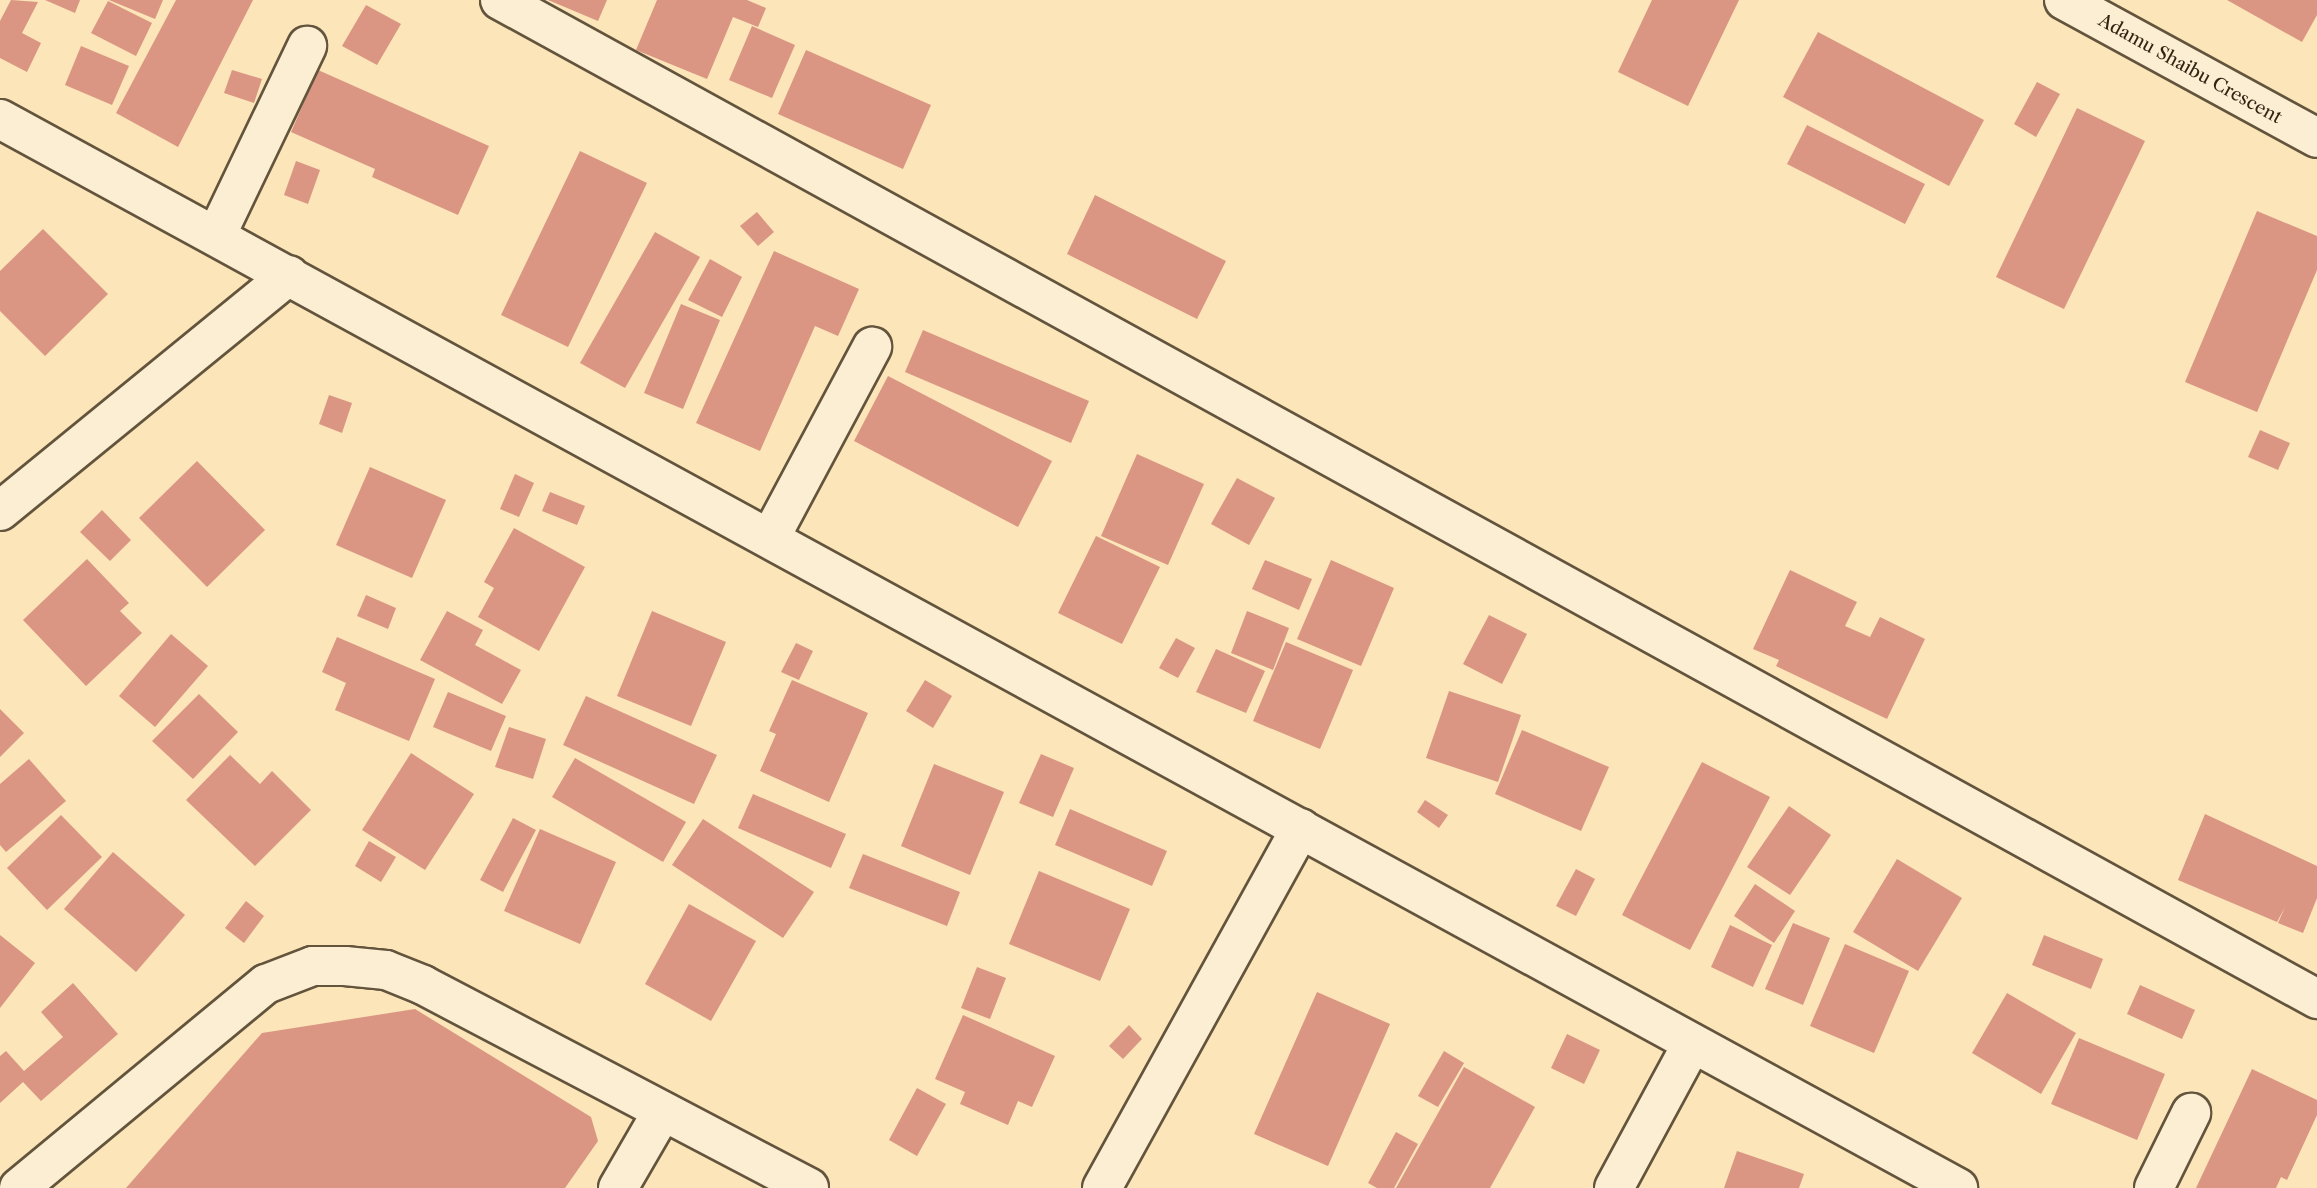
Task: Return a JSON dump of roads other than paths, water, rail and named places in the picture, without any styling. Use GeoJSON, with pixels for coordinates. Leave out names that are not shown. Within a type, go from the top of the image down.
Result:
{"type":"FeatureCollection","features":[{"type":"Feature","properties":{"kind":"street"},"geometry":{"type":"LineString","coordinates":[[500,0],[2317,999]]}},
{"type":"Feature","properties":{"kind":"street","name":"Adamu Shaibu Crescent"},"geometry":{"type":"LineString","coordinates":[[2064,0],[2105,10],[2317,138]]}},
{"type":"Feature","properties":{"kind":"street"},"geometry":{"type":"LineString","coordinates":[[216,236],[307,46]]}},
{"type":"Feature","properties":{"kind":"street"},"geometry":{"type":"LineString","coordinates":[[0,119],[1958,1188]]}},
{"type":"Feature","properties":{"kind":"street"},"geometry":{"type":"LineString","coordinates":[[0,511],[289,275]]}},
{"type":"Feature","properties":{"kind":"street"},"geometry":{"type":"LineString","coordinates":[[770,538],[872,348]]}},
{"type":"Feature","properties":{"kind":"street"},"geometry":{"type":"LineString","coordinates":[[1101,1188],[1301,828]]}},
{"type":"Feature","properties":{"kind":"street"},"geometry":{"type":"LineString","coordinates":[[19,1188],[266,984],[313,966],[386,970],[809,1188]]}},
{"type":"Feature","properties":{"kind":"street"},"geometry":{"type":"LineString","coordinates":[[1614,1188],[1692,1044]]}},
{"type":"Feature","properties":{"kind":"street"},"geometry":{"type":"LineString","coordinates":[[618,1188],[662,1112]]}},
{"type":"Feature","properties":{"kind":"street"},"geometry":{"type":"LineString","coordinates":[[2154,1188],[2192,1113]]}}]}
